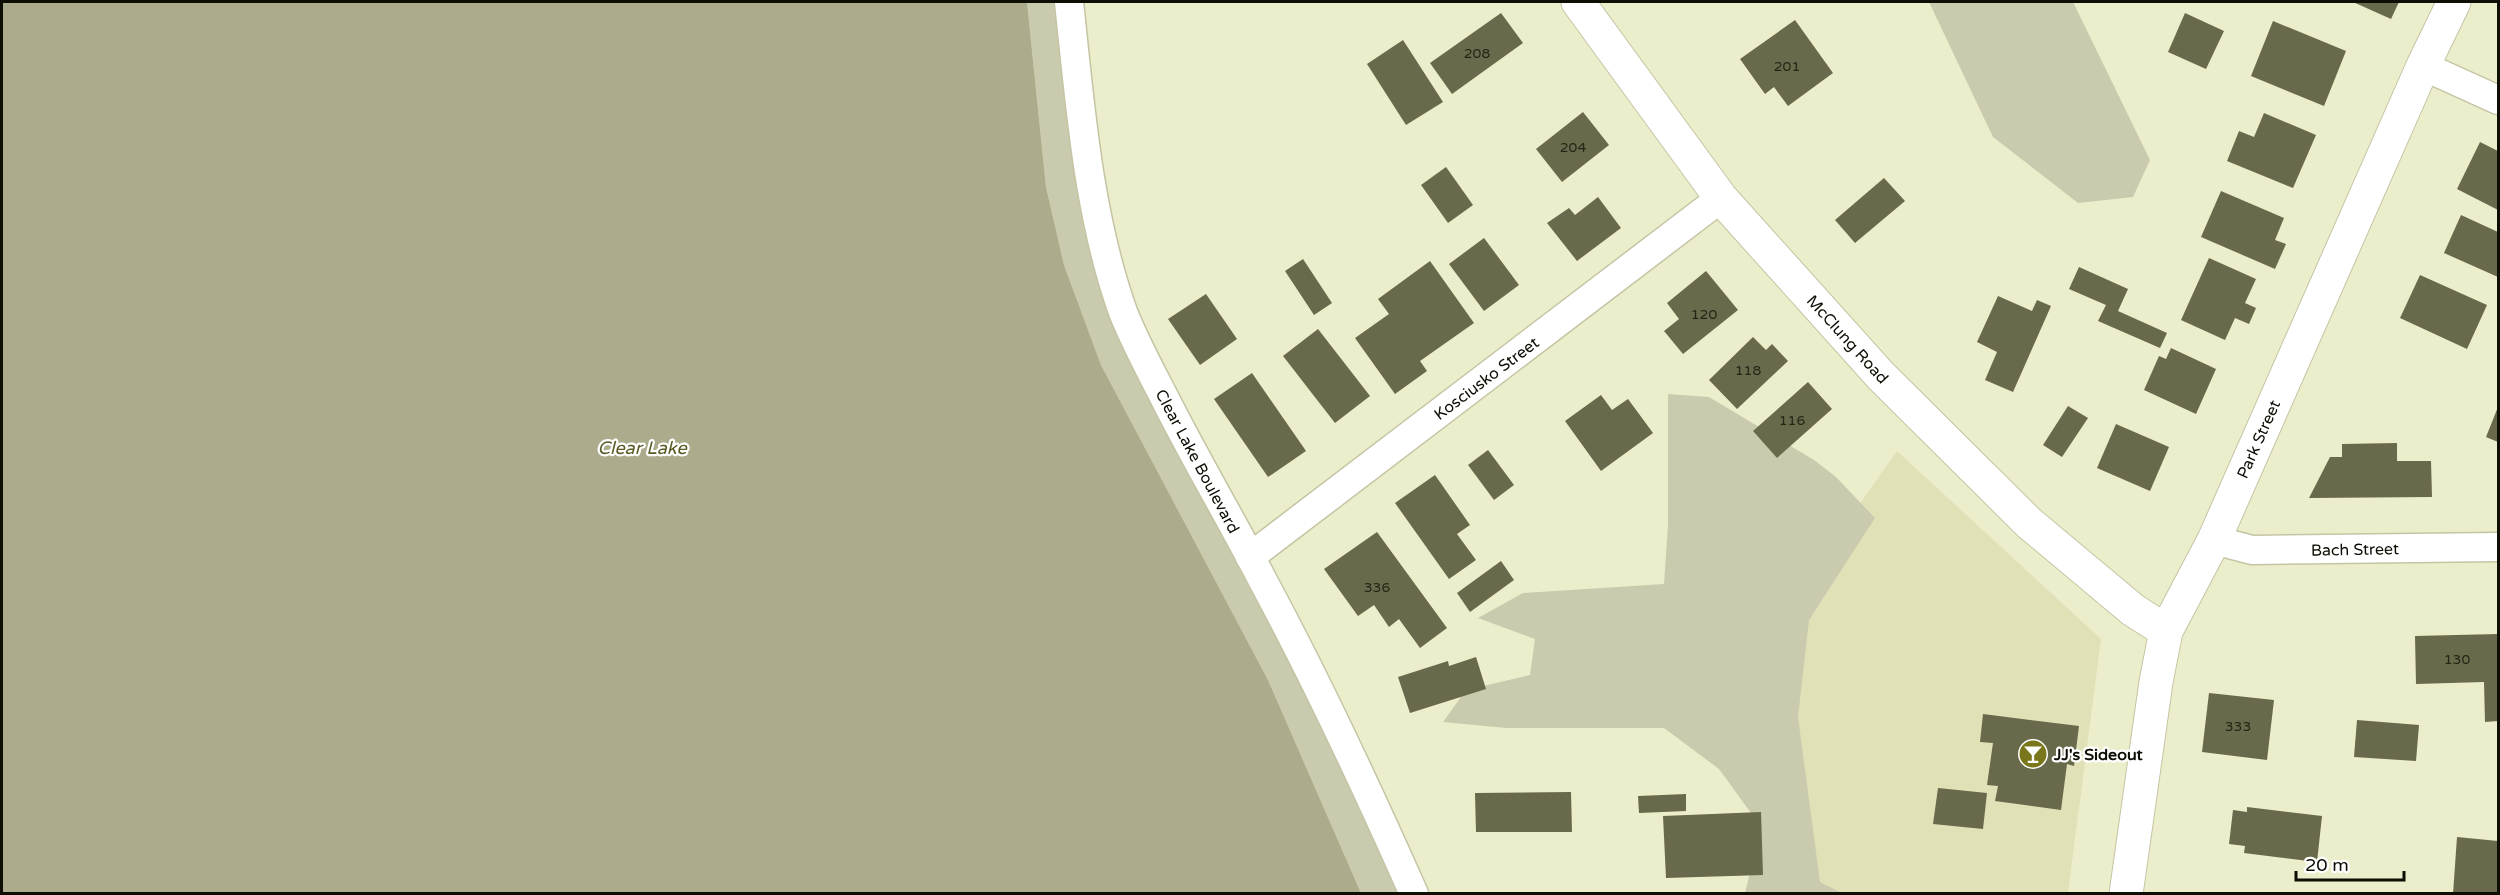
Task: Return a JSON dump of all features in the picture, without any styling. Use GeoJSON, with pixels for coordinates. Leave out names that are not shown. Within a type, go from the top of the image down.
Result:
{"type":"FeatureCollection","features":[{"type":"Feature","properties":{"kind":"street","name":"Clear Lake Boulevard"},"geometry":{"type":"LineString","coordinates":[[1069,2],[1087,159],[1108,261],[1123,312],[1188,446],[1250,557],[1350,756],[1414,894]]}},
{"type":"Feature","properties":{"kind":"street","name":"McClung Road"},"geometry":{"type":"LineString","coordinates":[[1578,2],[1721,198],[1881,376],[2029,523],[2133,610],[2166,631]]}},
{"type":"Feature","properties":{"kind":"street","name":"Park Street"},"geometry":{"type":"LineString","coordinates":[[2126,894],[2156,682],[2166,631],[2214,540],[2423,66],[2454,2]]}},
{"type":"Feature","properties":{"kind":"street"},"geometry":{"type":"LineString","coordinates":[[2423,66],[2499,100]]}},
{"type":"Feature","properties":{"kind":"street","name":"Kosciusko Street"},"geometry":{"type":"LineString","coordinates":[[1250,557],[1721,198]]}},
{"type":"Feature","properties":{"kind":"street","name":"Bach Street"},"geometry":{"type":"LineString","coordinates":[[2214,540],[2252,550],[2499,547]]}},
{"type":"Feature","properties":{"kind":"shaded area"},"geometry":{"type":"Polygon","coordinates":[[[1027,2],[1060,2],[1091,243],[1402,893],[1361,893],[1268,680],[1101,365],[1064,265],[1046,187],[1027,2]]]}},
{"type":"Feature","properties":{"kind":"shaded area"},"geometry":{"type":"Polygon","coordinates":[[[1929,2],[2073,2],[2150,160],[2133,197],[2078,203],[1993,137],[1929,2]]]}},
{"type":"Feature","properties":{"kind":"shaded area"},"geometry":{"type":"Polygon","coordinates":[[[1668,394],[1709,397],[1814,460],[1836,477],[1875,518],[1809,620],[1798,717],[1820,882],[1842,893],[1745,893],[1761,827],[1719,769],[1664,728],[1506,728],[1443,722],[1466,690],[1530,675],[1535,639],[1478,618],[1523,593],[1664,584],[1668,525],[1668,394]]]}},
{"type":"Feature","properties":{"kind":"shaded area"},"geometry":{"type":"Polygon","coordinates":[[[1897,451],[2101,639],[2068,893],[1793,893],[1781,615],[1897,451]]]}},
{"type":"Feature","properties":{"kind":"water","name":"Clear Lake"},"geometry":{"type":"Polygon","coordinates":[[[2,2],[1027,2],[1046,187],[1064,265],[1101,365],[1268,680],[1361,893],[2,893],[2,2]]]}},
{"type":"Feature","properties":{"kind":"building"},"geometry":{"type":"Polygon","coordinates":[[[2353,2],[2399,2],[2391,19],[2353,2]]]}},
{"type":"Feature","properties":{"kind":"building"},"geometry":{"type":"Polygon","coordinates":[[[1501,13],[1523,43],[1452,94],[1430,63],[1501,13]]]}},
{"type":"Feature","properties":{"kind":"building"},"geometry":{"type":"Polygon","coordinates":[[[2185,13],[2224,31],[2206,69],[2168,52],[2185,13]]]}},
{"type":"Feature","properties":{"kind":"building"},"geometry":{"type":"Polygon","coordinates":[[[1795,20],[1833,73],[1788,106],[1774,87],[1765,94],[1740,59],[1795,20]]]}},
{"type":"Feature","properties":{"kind":"building"},"geometry":{"type":"Polygon","coordinates":[[[2273,21],[2346,51],[2324,106],[2251,76],[2273,21]]]}},
{"type":"Feature","properties":{"kind":"building"},"geometry":{"type":"Polygon","coordinates":[[[1403,40],[1443,102],[1406,125],[1367,64],[1403,40]]]}},
{"type":"Feature","properties":{"kind":"building"},"geometry":{"type":"Polygon","coordinates":[[[1583,112],[1609,145],[1562,182],[1536,149],[1583,112]]]}},
{"type":"Feature","properties":{"kind":"building"},"geometry":{"type":"Polygon","coordinates":[[[2264,113],[2316,135],[2293,188],[2227,161],[2239,131],[2254,137],[2264,113]]]}},
{"type":"Feature","properties":{"kind":"building"},"geometry":{"type":"Polygon","coordinates":[[[2480,142],[2498,151],[2498,210],[2457,189],[2480,142]]]}},
{"type":"Feature","properties":{"kind":"building"},"geometry":{"type":"Polygon","coordinates":[[[1446,167],[1473,205],[1448,223],[1421,185],[1446,167]]]}},
{"type":"Feature","properties":{"kind":"building"},"geometry":{"type":"Polygon","coordinates":[[[1884,178],[1905,201],[1855,243],[1835,220],[1884,178]]]}},
{"type":"Feature","properties":{"kind":"building"},"geometry":{"type":"Polygon","coordinates":[[[2221,191],[2284,218],[2275,240],[2286,244],[2275,269],[2201,237],[2221,191]]]}},
{"type":"Feature","properties":{"kind":"building"},"geometry":{"type":"Polygon","coordinates":[[[1598,197],[1621,228],[1577,261],[1547,223],[1569,208],[1575,215],[1598,197]]]}},
{"type":"Feature","properties":{"kind":"building"},"geometry":{"type":"Polygon","coordinates":[[[2461,215],[2498,232],[2498,277],[2444,253],[2461,215]]]}},
{"type":"Feature","properties":{"kind":"building"},"geometry":{"type":"Polygon","coordinates":[[[1484,238],[1519,285],[1484,311],[1449,264],[1484,238]]]}},
{"type":"Feature","properties":{"kind":"building"},"geometry":{"type":"Polygon","coordinates":[[[2209,258],[2256,279],[2245,303],[2256,308],[2249,324],[2235,318],[2225,340],[2181,320],[2209,258]]]}},
{"type":"Feature","properties":{"kind":"building"},"geometry":{"type":"Polygon","coordinates":[[[1303,259],[1332,303],[1314,315],[1285,271],[1303,259]]]}},
{"type":"Feature","properties":{"kind":"building"},"geometry":{"type":"Polygon","coordinates":[[[1430,261],[1474,323],[1420,361],[1427,371],[1395,394],[1355,338],[1389,314],[1378,299],[1430,261]]]}},
{"type":"Feature","properties":{"kind":"building"},"geometry":{"type":"Polygon","coordinates":[[[2079,267],[2128,289],[2118,311],[2167,333],[2160,348],[2098,321],[2106,305],[2069,289],[2079,267]]]}},
{"type":"Feature","properties":{"kind":"building"},"geometry":{"type":"Polygon","coordinates":[[[1706,271],[1738,310],[1683,354],[1664,331],[1679,319],[1667,303],[1706,271]]]}},
{"type":"Feature","properties":{"kind":"building"},"geometry":{"type":"Polygon","coordinates":[[[2420,275],[2487,305],[2467,349],[2400,318],[2420,275]]]}},
{"type":"Feature","properties":{"kind":"building"},"geometry":{"type":"Polygon","coordinates":[[[1206,294],[1237,339],[1200,365],[1168,319],[1206,294]]]}},
{"type":"Feature","properties":{"kind":"building"},"geometry":{"type":"Polygon","coordinates":[[[1998,296],[2032,311],[2037,300],[2051,306],[2013,392],[1985,380],[1997,352],[1977,342],[1998,296]]]}},
{"type":"Feature","properties":{"kind":"building"},"geometry":{"type":"Polygon","coordinates":[[[1318,329],[1370,396],[1335,423],[1283,356],[1318,329]]]}},
{"type":"Feature","properties":{"kind":"building"},"geometry":{"type":"Polygon","coordinates":[[[1753,337],[1766,350],[1772,344],[1788,361],[1737,409],[1709,380],[1753,337]]]}},
{"type":"Feature","properties":{"kind":"building"},"geometry":{"type":"Polygon","coordinates":[[[2171,348],[2216,369],[2196,414],[2144,390],[2159,356],[2166,359],[2171,348]]]}},
{"type":"Feature","properties":{"kind":"building"},"geometry":{"type":"Polygon","coordinates":[[[1252,373],[1306,451],[1268,477],[1214,399],[1252,373]]]}},
{"type":"Feature","properties":{"kind":"building"},"geometry":{"type":"Polygon","coordinates":[[[1808,382],[1832,409],[1777,458],[1753,431],[1808,382]]]}},
{"type":"Feature","properties":{"kind":"building"},"geometry":{"type":"Polygon","coordinates":[[[1601,395],[1612,410],[1628,399],[1653,433],[1601,471],[1565,421],[1601,395]]]}},
{"type":"Feature","properties":{"kind":"building"},"geometry":{"type":"Polygon","coordinates":[[[2068,406],[2088,418],[2062,457],[2043,445],[2068,406]]]}},
{"type":"Feature","properties":{"kind":"building"},"geometry":{"type":"Polygon","coordinates":[[[2498,407],[2498,442],[2486,437],[2498,407]]]}},
{"type":"Feature","properties":{"kind":"building"},"geometry":{"type":"Polygon","coordinates":[[[2116,424],[2169,447],[2150,491],[2097,468],[2116,424]]]}},
{"type":"Feature","properties":{"kind":"building"},"geometry":{"type":"Polygon","coordinates":[[[2397,443],[2397,461],[2431,461],[2432,497],[2309,498],[2330,457],[2342,457],[2342,444],[2397,443]]]}},
{"type":"Feature","properties":{"kind":"building"},"geometry":{"type":"Polygon","coordinates":[[[1488,450],[1514,485],[1494,500],[1468,465],[1488,450]]]}},
{"type":"Feature","properties":{"kind":"building"},"geometry":{"type":"Polygon","coordinates":[[[1435,475],[1470,525],[1457,534],[1476,560],[1449,579],[1395,503],[1435,475]]]}},
{"type":"Feature","properties":{"kind":"building"},"geometry":{"type":"Polygon","coordinates":[[[1377,532],[1447,628],[1420,648],[1399,619],[1389,627],[1374,605],[1358,616],[1324,569],[1377,532]]]}},
{"type":"Feature","properties":{"kind":"building"},"geometry":{"type":"Polygon","coordinates":[[[1501,561],[1514,580],[1470,612],[1457,593],[1501,561]]]}},
{"type":"Feature","properties":{"kind":"building"},"geometry":{"type":"Polygon","coordinates":[[[2498,634],[2498,721],[2485,722],[2484,682],[2416,684],[2415,636],[2498,634]]]}},
{"type":"Feature","properties":{"kind":"building"},"geometry":{"type":"Polygon","coordinates":[[[1476,657],[1486,689],[1410,713],[1398,677],[1448,661],[1449,666],[1476,657]]]}},
{"type":"Feature","properties":{"kind":"building"},"geometry":{"type":"Polygon","coordinates":[[[2209,693],[2274,700],[2267,760],[2202,752],[2209,693]]]}},
{"type":"Feature","properties":{"kind":"building","name":"JJ's Sideout"},"geometry":{"type":"Polygon","coordinates":[[[1983,714],[2079,726],[2074,766],[2067,764],[2061,810],[1995,801],[1998,786],[1987,785],[1993,743],[1980,742],[1983,714]]]}},
{"type":"Feature","properties":{"kind":"building"},"geometry":{"type":"Polygon","coordinates":[[[2357,720],[2419,725],[2416,761],[2354,757],[2357,720]]]}},
{"type":"Feature","properties":{"kind":"building"},"geometry":{"type":"Polygon","coordinates":[[[1938,788],[1987,793],[1983,829],[1933,824],[1938,788]]]}},
{"type":"Feature","properties":{"kind":"building"},"geometry":{"type":"Polygon","coordinates":[[[1571,792],[1572,832],[1476,832],[1475,793],[1571,792]]]}},
{"type":"Feature","properties":{"kind":"building"},"geometry":{"type":"Polygon","coordinates":[[[1686,794],[1686,811],[1639,813],[1638,796],[1686,794]]]}},
{"type":"Feature","properties":{"kind":"building"},"geometry":{"type":"Polygon","coordinates":[[[2247,807],[2322,816],[2317,862],[2244,853],[2245,846],[2229,844],[2233,810],[2247,812],[2247,807]]]}},
{"type":"Feature","properties":{"kind":"building"},"geometry":{"type":"Polygon","coordinates":[[[1761,812],[1763,875],[1666,878],[1663,816],[1761,812]]]}},
{"type":"Feature","properties":{"kind":"building"},"geometry":{"type":"Polygon","coordinates":[[[2457,837],[2498,841],[2498,894],[2453,894],[2457,837]]]}},
{"type":"Feature","properties":{"kind":"place","name":"JJ's Sideout"},"geometry":{"type":"Point","coordinates":[2033,754]}}]}
